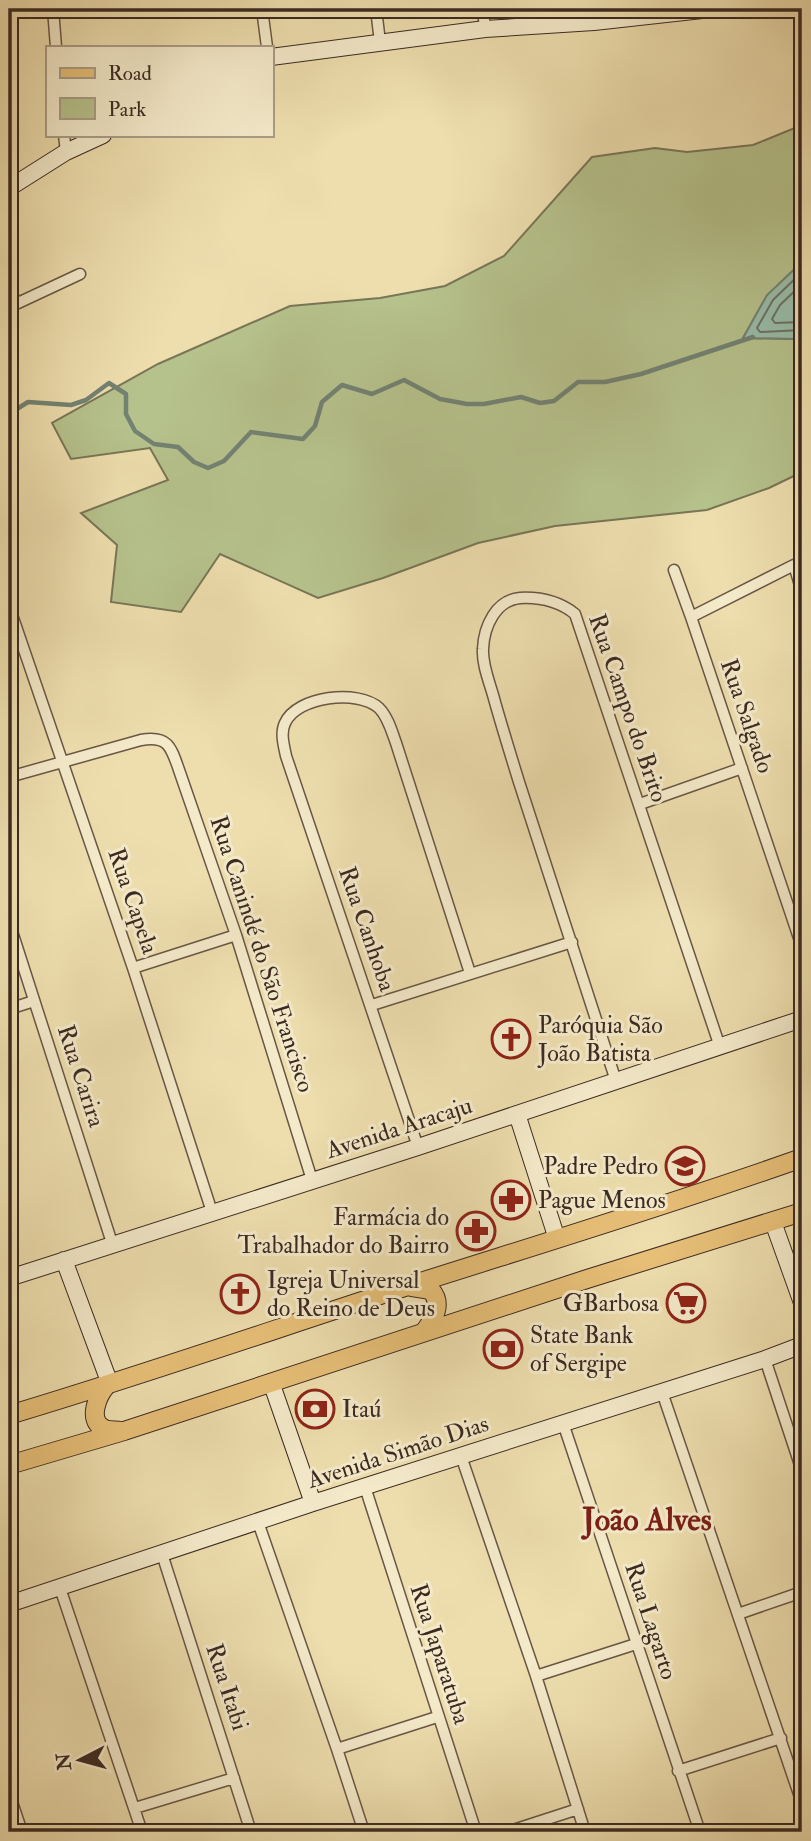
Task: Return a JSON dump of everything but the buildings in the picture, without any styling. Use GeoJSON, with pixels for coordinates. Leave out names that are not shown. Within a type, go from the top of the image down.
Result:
{"type":"FeatureCollection","features":[{"type":"Feature","properties":{"kind":"main road"},"geometry":{"type":"LineString","coordinates":[[9,1415],[691,1197],[802,1158]]}},
{"type":"Feature","properties":{"kind":"main road"},"geometry":{"type":"LineString","coordinates":[[9,1465],[124,1431],[802,1212]]}},
{"type":"Feature","properties":{"kind":"main road"},"geometry":{"type":"LineString","coordinates":[[407,1287],[428,1289],[436,1296],[436,1312],[424,1332]]}},
{"type":"Feature","properties":{"kind":"main road"},"geometry":{"type":"LineString","coordinates":[[108,1385],[96,1402],[98,1422],[104,1429],[124,1431]]}},
{"type":"Feature","properties":{"kind":"street"},"geometry":{"type":"LineString","coordinates":[[53,9],[56,46]]}},
{"type":"Feature","properties":{"kind":"street"},"geometry":{"type":"LineString","coordinates":[[262,9],[267,46]]}},
{"type":"Feature","properties":{"kind":"street"},"geometry":{"type":"LineString","coordinates":[[376,9],[380,42]]}},
{"type":"Feature","properties":{"kind":"street"},"geometry":{"type":"LineString","coordinates":[[483,9],[485,29]]}},
{"type":"Feature","properties":{"kind":"street"},"geometry":{"type":"LineString","coordinates":[[273,57],[593,15],[711,9]]}},
{"type":"Feature","properties":{"kind":"street"},"geometry":{"type":"LineString","coordinates":[[64,136],[66,152]]}},
{"type":"Feature","properties":{"kind":"street"},"geometry":{"type":"LineString","coordinates":[[9,188],[66,152],[101,136]]}},
{"type":"Feature","properties":{"kind":"street"},"geometry":{"type":"LineString","coordinates":[[9,292],[18,303],[80,274]]}},
{"type":"Feature","properties":{"kind":"street"},"geometry":{"type":"LineString","coordinates":[[691,617],[793,565],[802,592]]}},
{"type":"Feature","properties":{"kind":"street","name":"Rua Salgado"},"geometry":{"type":"LineString","coordinates":[[674,569],[802,947]]}},
{"type":"Feature","properties":{"kind":"street","name":"Rua Campo do Brito"},"geometry":{"type":"LineString","coordinates":[[616,1080],[509,751],[483,657],[486,632],[495,614],[506,601],[518,598],[541,599],[564,606],[575,614],[720,1047]]}},
{"type":"Feature","properties":{"kind":"street","name":"Rua Capela"},"geometry":{"type":"LineString","coordinates":[[9,606],[134,968],[212,1212]]}},
{"type":"Feature","properties":{"kind":"street","name":"Rua Canhoba"},"geometry":{"type":"LineString","coordinates":[[418,1147],[372,1005],[292,776],[283,743],[284,724],[297,709],[322,700],[357,698],[382,710],[400,755],[470,973]]}},
{"type":"Feature","properties":{"kind":"street","name":"Rua Canindé do São Francisco"},"geometry":{"type":"LineString","coordinates":[[64,762],[149,738],[158,738],[167,743],[179,770],[236,935],[312,1180]]}},
{"type":"Feature","properties":{"kind":"street"},"geometry":{"type":"LineString","coordinates":[[9,778],[64,762]]}},
{"type":"Feature","properties":{"kind":"street"},"geometry":{"type":"LineString","coordinates":[[640,804],[742,768]]}},
{"type":"Feature","properties":{"kind":"street","name":"Rua Carira"},"geometry":{"type":"LineString","coordinates":[[9,922],[112,1243]]}},
{"type":"Feature","properties":{"kind":"street"},"geometry":{"type":"LineString","coordinates":[[134,968],[236,935]]}},
{"type":"Feature","properties":{"kind":"street"},"geometry":{"type":"LineString","coordinates":[[372,1005],[572,942]]}},
{"type":"Feature","properties":{"kind":"street"},"geometry":{"type":"LineString","coordinates":[[9,1009],[34,1001]]}},
{"type":"Feature","properties":{"kind":"street","name":"Avenida Aracaju"},"geometry":{"type":"LineString","coordinates":[[9,1276],[418,1147],[802,1019]]}},
{"type":"Feature","properties":{"kind":"street"},"geometry":{"type":"LineString","coordinates":[[517,1114],[557,1239]]}},
{"type":"Feature","properties":{"kind":"street"},"geometry":{"type":"LineString","coordinates":[[773,1223],[802,1303]]}},
{"type":"Feature","properties":{"kind":"street"},"geometry":{"type":"LineString","coordinates":[[64,1260],[108,1385]]}},
{"type":"Feature","properties":{"kind":"street","name":"Avenida Simão Dias"},"geometry":{"type":"LineString","coordinates":[[9,1604],[802,1345]]}},
{"type":"Feature","properties":{"kind":"street"},"geometry":{"type":"LineString","coordinates":[[765,1359],[802,1471]]}},
{"type":"Feature","properties":{"kind":"street"},"geometry":{"type":"LineString","coordinates":[[271,1382],[313,1503]]}},
{"type":"Feature","properties":{"kind":"street"},"geometry":{"type":"LineString","coordinates":[[662,1392],[802,1803]]}},
{"type":"Feature","properties":{"kind":"street","name":"Rua Lagarto"},"geometry":{"type":"LineString","coordinates":[[563,1423],[700,1832]]}},
{"type":"Feature","properties":{"kind":"street"},"geometry":{"type":"LineString","coordinates":[[461,1456],[536,1676],[585,1832]]}},
{"type":"Feature","properties":{"kind":"street","name":"Rua Japaratuba"},"geometry":{"type":"LineString","coordinates":[[365,1487],[476,1832]]}},
{"type":"Feature","properties":{"kind":"street"},"geometry":{"type":"LineString","coordinates":[[258,1521],[363,1832]]}},
{"type":"Feature","properties":{"kind":"street","name":"Rua Itabi"},"geometry":{"type":"LineString","coordinates":[[162,1554],[251,1832]]}},
{"type":"Feature","properties":{"kind":"street"},"geometry":{"type":"LineString","coordinates":[[60,1588],[142,1832]]}},
{"type":"Feature","properties":{"kind":"street"},"geometry":{"type":"LineString","coordinates":[[738,1614],[802,1592]]}},
{"type":"Feature","properties":{"kind":"street"},"geometry":{"type":"LineString","coordinates":[[536,1676],[636,1644]]}},
{"type":"Feature","properties":{"kind":"street"},"geometry":{"type":"LineString","coordinates":[[337,1749],[437,1717]]}},
{"type":"Feature","properties":{"kind":"street"},"geometry":{"type":"LineString","coordinates":[[678,1771],[781,1738]]}},
{"type":"Feature","properties":{"kind":"street"},"geometry":{"type":"LineString","coordinates":[[135,1808],[234,1778]]}},
{"type":"Feature","properties":{"kind":"street"},"geometry":{"type":"LineString","coordinates":[[9,1798],[22,1832]]}},
{"type":"Feature","properties":{"kind":"street"},"geometry":{"type":"LineString","coordinates":[[507,1832],[578,1809]]}},
{"type":"Feature","properties":{"kind":"green space"},"geometry":{"type":"Polygon","coordinates":[[[802,125],[802,262],[767,296],[743,338],[797,339],[802,336],[802,472],[769,488],[707,510],[555,526],[478,543],[383,578],[318,598],[220,554],[181,612],[111,602],[117,545],[81,513],[168,480],[150,448],[71,459],[52,423],[158,364],[290,306],[380,298],[445,286],[504,256],[592,157],[655,148],[687,152],[753,145],[802,125]]]}},
{"type":"Feature","properties":{"kind":"water"},"geometry":{"type":"Polygon","coordinates":[[[802,262],[802,336],[797,339],[743,338],[767,295],[802,262]]]}},
{"type":"Feature","properties":{"kind":"waterway"},"geometry":{"type":"LineString","coordinates":[[9,414],[28,402],[71,405],[86,400],[109,383],[126,394],[126,414],[135,431],[154,444],[178,447],[194,462],[208,468],[224,461],[251,432],[303,439],[315,426],[322,402],[342,385],[372,394],[404,380],[440,399],[467,404],[484,404],[521,397],[540,403],[554,401],[578,382],[605,382],[641,374],[753,337]]}},
{"type":"Feature","properties":{"kind":"place","name":"Paróquia São João Batista"},"geometry":{"type":"Point","coordinates":[511,1039]}},
{"type":"Feature","properties":{"kind":"place","name":"Padre Pedro"},"geometry":{"type":"Point","coordinates":[685,1166]}},
{"type":"Feature","properties":{"kind":"place","name":"Pague Menos"},"geometry":{"type":"Point","coordinates":[511,1200]}},
{"type":"Feature","properties":{"kind":"place","name":"Farmácia do Trabalhador do Bairro"},"geometry":{"type":"Point","coordinates":[476,1231]}},
{"type":"Feature","properties":{"kind":"place","name":"Igreja Universal do Reino de Deus"},"geometry":{"type":"Point","coordinates":[240,1294]}},
{"type":"Feature","properties":{"kind":"place","name":"GBarbosa"},"geometry":{"type":"Point","coordinates":[686,1303]}},
{"type":"Feature","properties":{"kind":"place","name":"State Bank of Sergipe"},"geometry":{"type":"Point","coordinates":[503,1349]}},
{"type":"Feature","properties":{"kind":"place","name":"Itaú"},"geometry":{"type":"Point","coordinates":[315,1409]}},
{"type":"Feature","properties":{"kind":"district","name":"João Alves"},"geometry":{"type":"Point","coordinates":[647,1520]}}]}
